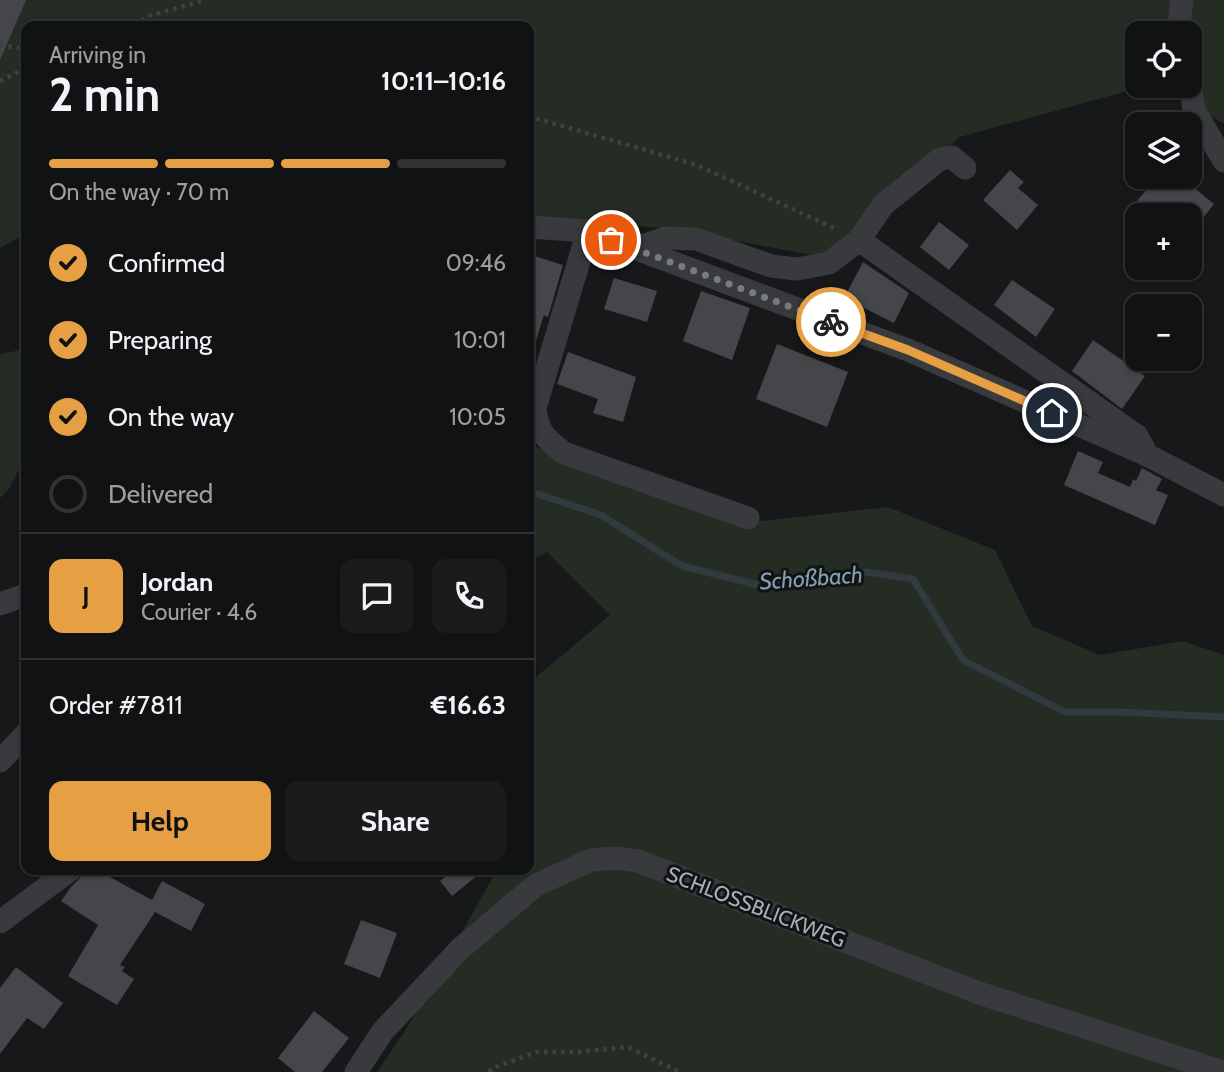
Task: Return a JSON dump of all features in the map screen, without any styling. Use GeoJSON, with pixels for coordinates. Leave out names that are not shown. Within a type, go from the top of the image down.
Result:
{"type":"FeatureCollection","features":[{"type":"Feature","properties":{"kind":"street"},"geometry":{"type":"LineString","coordinates":[[1179,21],[1182,0]]}},
{"type":"Feature","properties":{"kind":"street"},"geometry":{"type":"LineString","coordinates":[[1192,98],[1194,110],[1224,161]]}},
{"type":"Feature","properties":{"kind":"street"},"geometry":{"type":"LineString","coordinates":[[634,249],[666,238],[696,239],[771,266],[797,269],[829,263],[859,240],[883,205],[940,159],[952,157],[965,168]]}},
{"type":"Feature","properties":{"kind":"street"},"geometry":{"type":"LineString","coordinates":[[534,228],[588,232],[908,350],[1147,455],[1224,495]]}},
{"type":"Feature","properties":{"kind":"street"},"geometry":{"type":"LineString","coordinates":[[588,232],[536,408],[537,424],[544,437],[564,453],[748,518]]}},
{"type":"Feature","properties":{"kind":"street"},"geometry":{"type":"LineString","coordinates":[[859,240],[1137,436],[1147,455]]}},
{"type":"Feature","properties":{"kind":"street"},"geometry":{"type":"LineString","coordinates":[[0,604],[21,597]]}},
{"type":"Feature","properties":{"kind":"street"},"geometry":{"type":"LineString","coordinates":[[0,761],[21,739]]}},
{"type":"Feature","properties":{"kind":"street","name":"SCHLOSSBLICKWEG"},"geometry":{"type":"LineString","coordinates":[[356,1072],[383,1031],[460,949],[527,893],[536,886],[592,860],[615,858],[638,861],[979,993],[1223,1072]]}},
{"type":"Feature","properties":{"kind":"street"},"geometry":{"type":"LineString","coordinates":[[0,922],[63,875]]}},
{"type":"Feature","properties":{"kind":"path"},"geometry":{"type":"LineString","coordinates":[[142,21],[148,16],[206,0]]}},
{"type":"Feature","properties":{"kind":"path"},"geometry":{"type":"LineString","coordinates":[[0,45],[21,48]]}},
{"type":"Feature","properties":{"kind":"path"},"geometry":{"type":"LineString","coordinates":[[0,81],[21,70]]}},
{"type":"Feature","properties":{"kind":"path"},"geometry":{"type":"LineString","coordinates":[[534,118],[697,164],[859,240]]}},
{"type":"Feature","properties":{"kind":"path"},"geometry":{"type":"LineString","coordinates":[[489,1072],[536,1052],[577,1052],[628,1047],[680,1072]]}},
{"type":"Feature","properties":{"kind":"shaded area"},"geometry":{"type":"Polygon","coordinates":[[[0,0],[1224,0],[1224,124],[1182,98],[1202,98],[1202,21],[1125,21],[1125,92],[960,137],[822,257],[673,229],[534,217],[534,21],[21,21],[21,237],[0,248],[0,0]]]}},
{"type":"Feature","properties":{"kind":"shaded area"},"geometry":{"type":"Polygon","coordinates":[[[21,350],[21,465],[9,489],[0,498],[0,354],[21,350]]]}},
{"type":"Feature","properties":{"kind":"shaded area"},"geometry":{"type":"Polygon","coordinates":[[[534,446],[735,524],[888,507],[995,550],[1032,626],[1100,655],[1183,641],[1224,655],[1224,1072],[377,1072],[407,1028],[494,875],[534,875],[534,679],[610,615],[547,552],[534,558],[534,446]]]}},
{"type":"Feature","properties":{"kind":"building"},"geometry":{"type":"Polygon","coordinates":[[[0,0],[26,0],[0,60],[0,0]]]}},
{"type":"Feature","properties":{"kind":"building"},"geometry":{"type":"Polygon","coordinates":[[[1010,170],[1024,182],[1018,188],[1038,205],[1017,230],[983,200],[1010,170]]]}},
{"type":"Feature","properties":{"kind":"building"},"geometry":{"type":"Polygon","coordinates":[[[1147,189],[1196,189],[1214,204],[1202,219],[1202,203],[1137,201],[1147,189]]]}},
{"type":"Feature","properties":{"kind":"building"},"geometry":{"type":"Polygon","coordinates":[[[939,222],[969,245],[949,270],[920,247],[939,222]]]}},
{"type":"Feature","properties":{"kind":"building"},"geometry":{"type":"Polygon","coordinates":[[[534,256],[563,265],[548,317],[544,315],[534,347],[534,256]]]}},
{"type":"Feature","properties":{"kind":"building"},"geometry":{"type":"Polygon","coordinates":[[[863,262],[909,293],[894,323],[844,298],[863,262]]]}},
{"type":"Feature","properties":{"kind":"building"},"geometry":{"type":"Polygon","coordinates":[[[614,278],[657,291],[647,322],[604,309],[614,278]]]}},
{"type":"Feature","properties":{"kind":"building"},"geometry":{"type":"Polygon","coordinates":[[[1012,280],[1055,309],[1036,337],[994,305],[1012,280]]]}},
{"type":"Feature","properties":{"kind":"building"},"geometry":{"type":"Polygon","coordinates":[[[701,291],[750,308],[732,360],[683,341],[701,291]]]}},
{"type":"Feature","properties":{"kind":"building"},"geometry":{"type":"Polygon","coordinates":[[[1093,340],[1125,362],[1125,371],[1138,371],[1145,376],[1122,409],[1072,371],[1093,340]]]}},
{"type":"Feature","properties":{"kind":"building"},"geometry":{"type":"Polygon","coordinates":[[[777,344],[848,372],[827,427],[756,399],[777,344]]]}},
{"type":"Feature","properties":{"kind":"building"},"geometry":{"type":"Polygon","coordinates":[[[568,352],[636,377],[623,422],[593,413],[598,399],[557,384],[568,352]]]}},
{"type":"Feature","properties":{"kind":"building"},"geometry":{"type":"Polygon","coordinates":[[[1078,451],[1103,462],[1098,473],[1130,487],[1142,468],[1162,479],[1156,490],[1168,495],[1155,525],[1064,485],[1078,451]]]}},
{"type":"Feature","properties":{"kind":"building"},"geometry":{"type":"Polygon","coordinates":[[[106,875],[152,900],[162,881],[205,904],[191,931],[155,912],[120,965],[125,967],[122,971],[134,979],[117,1005],[68,976],[98,925],[61,901],[82,876],[106,875]]]}},
{"type":"Feature","properties":{"kind":"building"},"geometry":{"type":"Polygon","coordinates":[[[448,875],[478,875],[452,896],[440,881],[448,875]]]}},
{"type":"Feature","properties":{"kind":"building"},"geometry":{"type":"Polygon","coordinates":[[[361,920],[397,933],[380,978],[344,964],[361,920]]]}},
{"type":"Feature","properties":{"kind":"building"},"geometry":{"type":"Polygon","coordinates":[[[16,967],[63,1003],[44,1029],[27,1018],[0,1054],[0,988],[16,967]]]}},
{"type":"Feature","properties":{"kind":"building"},"geometry":{"type":"Polygon","coordinates":[[[314,1011],[349,1038],[322,1072],[295,1072],[278,1058],[314,1011]]]}},
{"type":"Feature","properties":{"kind":"waterway","name":"Schoßbach"},"geometry":{"type":"LineString","coordinates":[[534,493],[601,515],[682,566],[762,586],[831,574],[867,572],[913,579],[963,660],[1065,712],[1224,717]]}},
{"type":"Feature","properties":{"kind":"way so far"},"geometry":{"type":"LineString","coordinates":[[611,240],[831,322]]}},
{"type":"Feature","properties":{"kind":"route"},"geometry":{"type":"LineString","coordinates":[[831,322],[908,350],[1052,413]]}}]}
